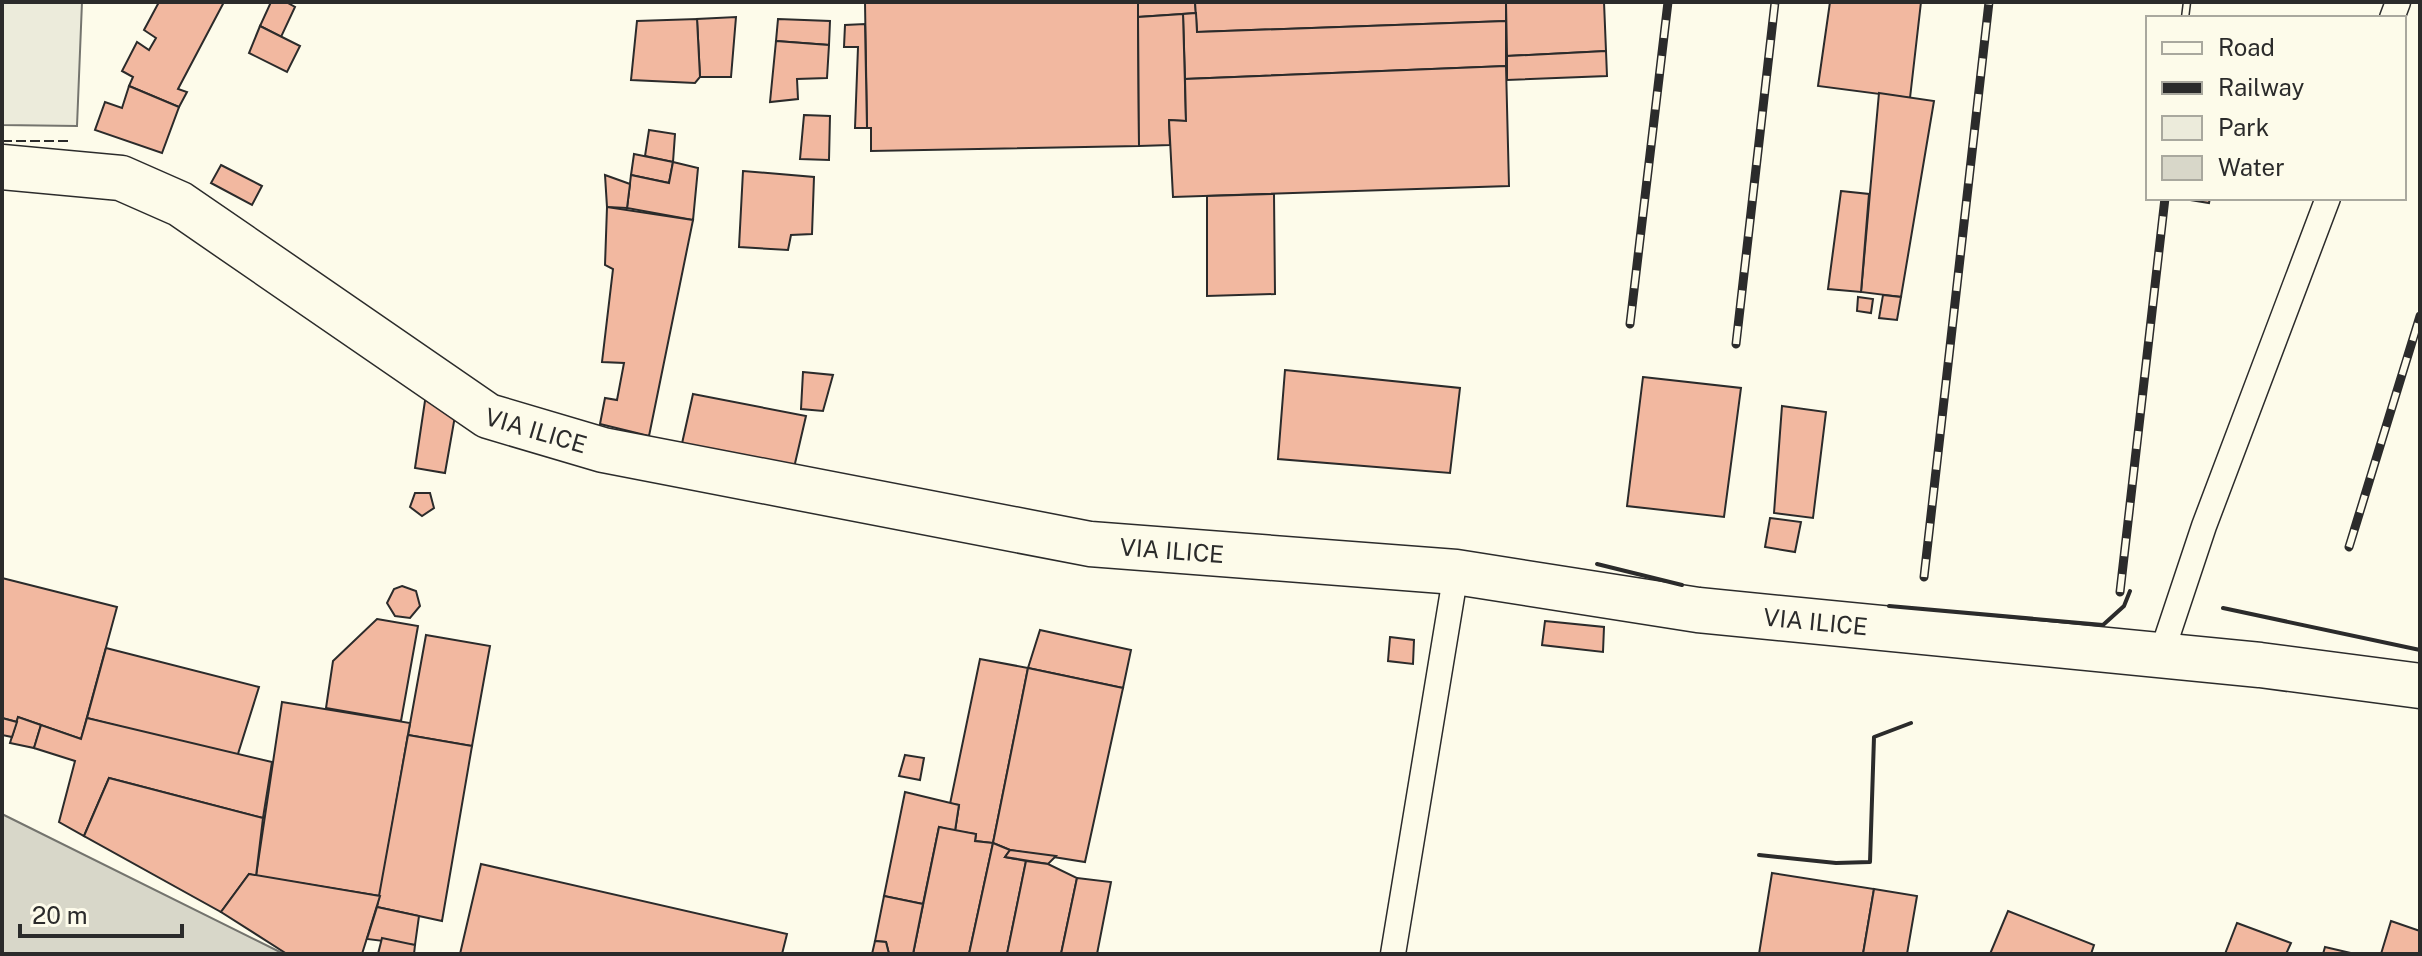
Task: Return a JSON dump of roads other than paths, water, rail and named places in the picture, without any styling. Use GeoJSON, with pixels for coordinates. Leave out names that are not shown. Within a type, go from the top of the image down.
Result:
{"type":"FeatureCollection","features":[{"type":"Feature","properties":{"kind":"street","name":"VIA ILICE"},"geometry":{"type":"LineString","coordinates":[[2,167],[121,178],[180,204],[488,416],[603,450],[1090,544],[1456,572],[1698,610],[2161,655],[2420,686]]}},
{"type":"Feature","properties":{"kind":"lane"},"geometry":{"type":"LineString","coordinates":[[2161,655],[2204,526],[2327,200]]}},
{"type":"Feature","properties":{"kind":"lane"},"geometry":{"type":"LineString","coordinates":[[1393,954],[1456,572]]}},
{"type":"Feature","properties":{"kind":"water"},"geometry":{"type":"Polygon","coordinates":[[[2,814],[284,954],[2,954],[2,814]]]}},
{"type":"Feature","properties":{"kind":"railway"},"geometry":{"type":"LineString","coordinates":[[1630,324],[1668,2]]}},
{"type":"Feature","properties":{"kind":"railway"},"geometry":{"type":"LineString","coordinates":[[1736,344],[1775,2]]}},
{"type":"Feature","properties":{"kind":"railway"},"geometry":{"type":"LineString","coordinates":[[1924,577],[1989,2]]}},
{"type":"Feature","properties":{"kind":"railway"},"geometry":{"type":"LineString","coordinates":[[2185,16],[2187,2]]}},
{"type":"Feature","properties":{"kind":"railway"},"geometry":{"type":"LineString","coordinates":[[2120,592],[2165,200]]}},
{"type":"Feature","properties":{"kind":"railway"},"geometry":{"type":"LineString","coordinates":[[2349,547],[2420,316]]}}]}
